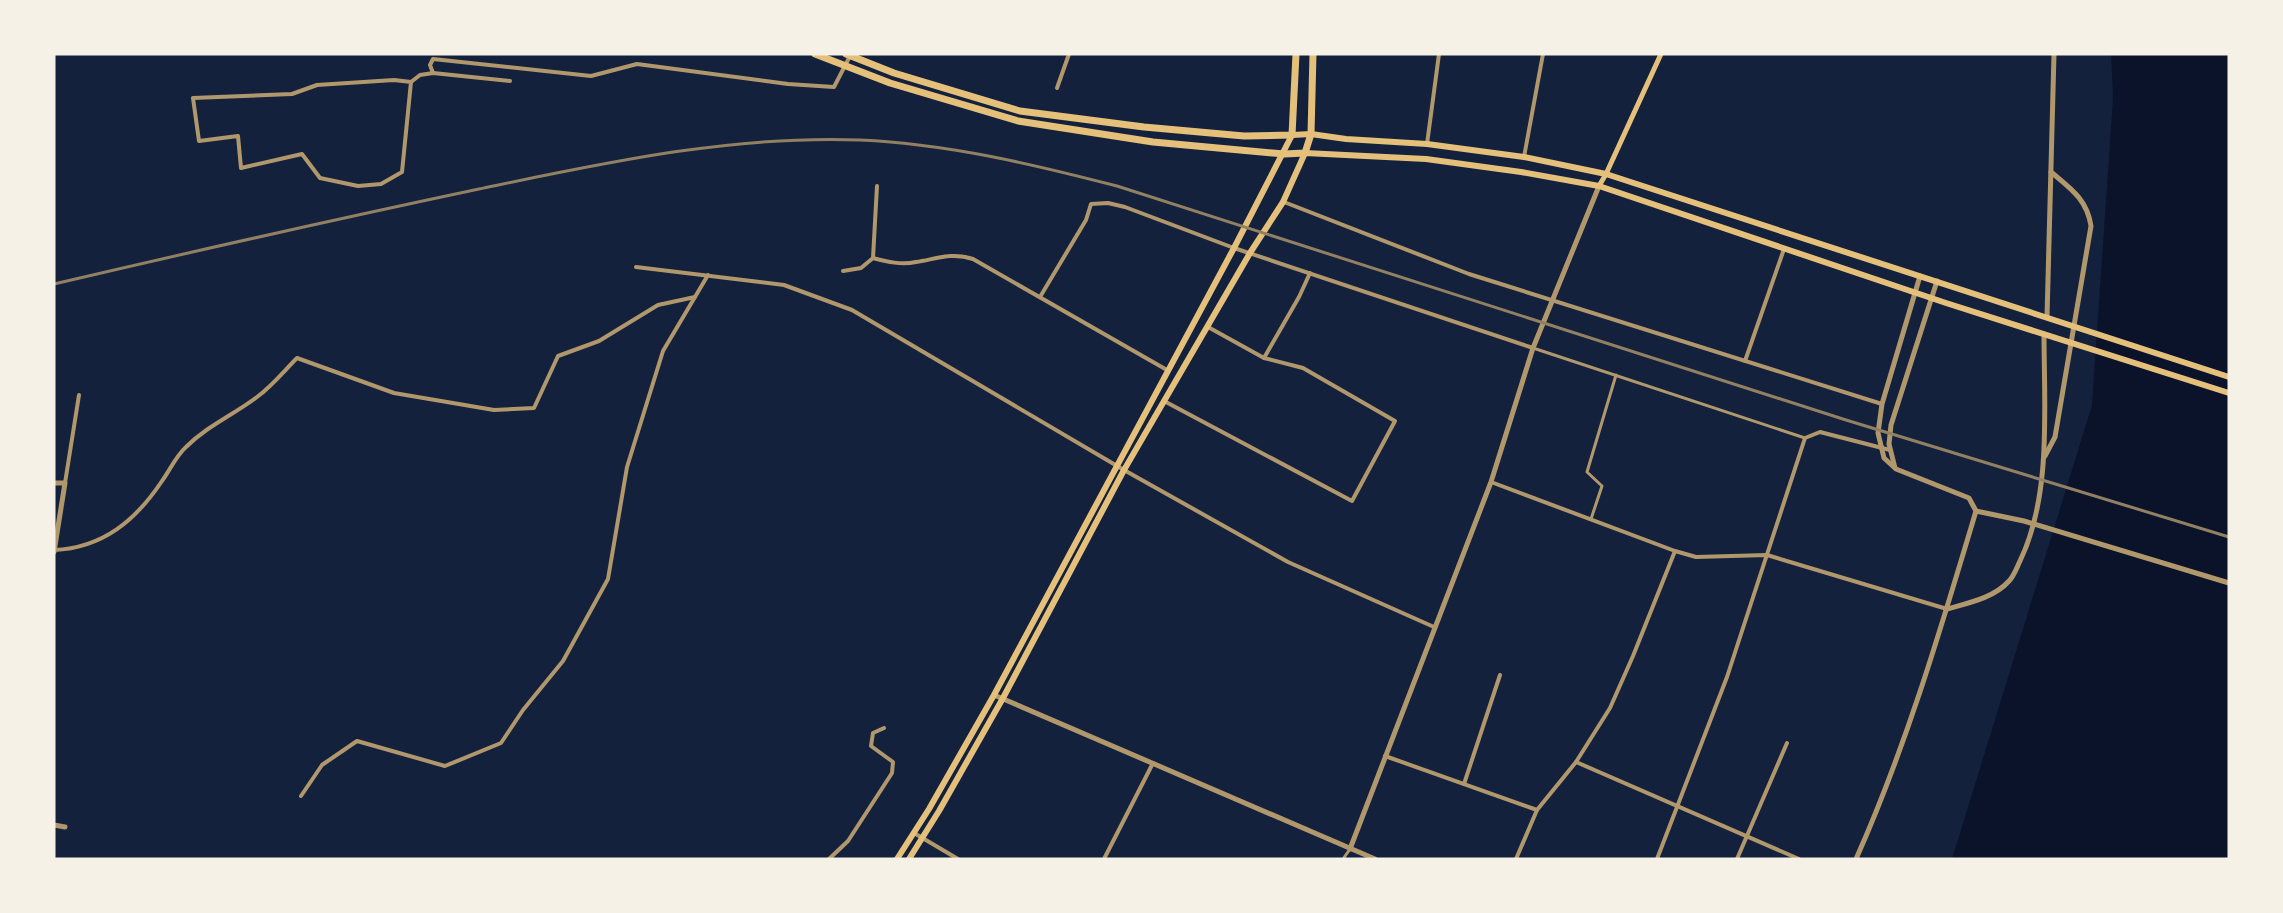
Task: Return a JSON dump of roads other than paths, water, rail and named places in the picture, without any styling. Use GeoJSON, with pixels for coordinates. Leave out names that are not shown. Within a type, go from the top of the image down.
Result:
{"type":"FeatureCollection","features":[{"type":"Feature","properties":{"kind":"highway"},"geometry":{"type":"LineString","coordinates":[[815,54],[890,83],[1018,122],[1154,142],[1284,154],[1305,153],[1311,134],[1313,54]]}},
{"type":"Feature","properties":{"kind":"highway"},"geometry":{"type":"LineString","coordinates":[[848,55],[894,73],[1020,111],[1144,127],[1244,136],[1292,135],[1296,54]]}},
{"type":"Feature","properties":{"kind":"main road"},"geometry":{"type":"LineString","coordinates":[[1599,186],[1661,54]]}},
{"type":"Feature","properties":{"kind":"main road"},"geometry":{"type":"LineString","coordinates":[[897,859],[994,695],[1234,248],[1292,135],[1311,134],[1346,139],[1427,144],[1524,157],[1606,174],[2229,377]]}},
{"type":"Feature","properties":{"kind":"main road"},"geometry":{"type":"LineString","coordinates":[[909,859],[1003,698],[1124,470],[1250,253],[1283,202],[1305,153],[1426,159],[1521,172],[1599,186],[1931,298],[2229,393]]}},
{"type":"Feature","properties":{"kind":"street"},"geometry":{"type":"LineString","coordinates":[[1058,88],[1069,54]]}},
{"type":"Feature","properties":{"kind":"street"},"geometry":{"type":"LineString","coordinates":[[1427,144],[1439,54]]}},
{"type":"Feature","properties":{"kind":"street"},"geometry":{"type":"LineString","coordinates":[[1524,157],[1543,54]]}},
{"type":"Feature","properties":{"kind":"street"},"geometry":{"type":"LineString","coordinates":[[2047,316],[2054,54]]}},
{"type":"Feature","properties":{"kind":"street"},"geometry":{"type":"LineString","coordinates":[[433,73],[430,65],[433,59],[591,76],[637,64],[788,84],[834,87],[846,66],[848,55]]}},
{"type":"Feature","properties":{"kind":"street"},"geometry":{"type":"LineString","coordinates":[[411,82],[402,172],[381,184],[358,186],[320,178],[302,154],[241,168],[238,136],[199,141],[193,98],[292,94],[317,85],[394,80],[411,82],[420,75],[433,73],[510,81]]}},
{"type":"Feature","properties":{"kind":"street"},"geometry":{"type":"LineString","coordinates":[[2044,458],[2055,437],[2091,226],[2084,202],[2051,172]]}},
{"type":"Feature","properties":{"kind":"street"},"geometry":{"type":"LineString","coordinates":[[843,271],[861,268],[873,258],[877,186]]}},
{"type":"Feature","properties":{"kind":"street"},"geometry":{"type":"LineString","coordinates":[[1343,859],[1350,849],[1491,482],[1533,348],[1599,186]]}},
{"type":"Feature","properties":{"kind":"street"},"geometry":{"type":"LineString","coordinates":[[1283,202],[1469,274],[1882,404]]}},
{"type":"Feature","properties":{"kind":"street"},"geometry":{"type":"LineString","coordinates":[[1040,297],[1086,220],[1091,204],[1108,203],[1125,207],[1234,248],[1806,438],[1820,432],[1890,450]]}},
{"type":"Feature","properties":{"kind":"street"},"geometry":{"type":"LineString","coordinates":[[1745,361],[1784,249]]}},
{"type":"Feature","properties":{"kind":"street"},"geometry":{"type":"LineString","coordinates":[[873,258],[892,263],[914,263],[949,255],[965,256],[980,262],[1167,370]]}},
{"type":"Feature","properties":{"kind":"street"},"geometry":{"type":"LineString","coordinates":[[636,267],[784,285],[852,310],[1124,470],[1288,562],[1434,627]]}},
{"type":"Feature","properties":{"kind":"street"},"geometry":{"type":"LineString","coordinates":[[1264,358],[1310,273]]}},
{"type":"Feature","properties":{"kind":"street"},"geometry":{"type":"LineString","coordinates":[[301,796],[322,765],[357,741],[445,766],[501,742],[523,710],[563,661],[608,579],[627,467],[663,351],[708,276]]}},
{"type":"Feature","properties":{"kind":"street"},"geometry":{"type":"LineString","coordinates":[[1856,859],[1882,801],[1947,609],[1976,511],[1969,498],[1896,469],[1884,458],[1881,449],[1878,433],[1882,404],[1920,276]]}},
{"type":"Feature","properties":{"kind":"street"},"geometry":{"type":"LineString","coordinates":[[1896,469],[1890,450],[1891,425],[1937,281]]}},
{"type":"Feature","properties":{"kind":"street"},"geometry":{"type":"LineString","coordinates":[[79,395],[54,551],[92,544],[124,525],[161,483],[184,449],[209,426],[219,424],[260,396],[297,358],[394,393],[494,410],[534,408],[558,356],[599,341],[658,305],[695,297]]}},
{"type":"Feature","properties":{"kind":"street"},"geometry":{"type":"LineString","coordinates":[[1164,401],[1352,501],[1395,421],[1303,368],[1264,358],[1207,326]]}},
{"type":"Feature","properties":{"kind":"street"},"geometry":{"type":"LineString","coordinates":[[1491,482],[1696,557],[1767,555],[1947,609],[1986,597],[2010,581],[2029,542],[2044,458],[2044,334]]}},
{"type":"Feature","properties":{"kind":"street"},"geometry":{"type":"LineString","coordinates":[[1591,519],[1602,486],[1587,472],[1616,375]]}},
{"type":"Feature","properties":{"kind":"street"},"geometry":{"type":"LineString","coordinates":[[1657,859],[1726,677],[1806,438]]}},
{"type":"Feature","properties":{"kind":"street"},"geometry":{"type":"LineString","coordinates":[[54,483],[65,483]]}},
{"type":"Feature","properties":{"kind":"street"},"geometry":{"type":"LineString","coordinates":[[1976,511],[2024,521],[2229,584]]}},
{"type":"Feature","properties":{"kind":"street"},"geometry":{"type":"LineString","coordinates":[[1516,859],[1537,810],[1576,762],[1610,708],[1675,551]]}},
{"type":"Feature","properties":{"kind":"street"},"geometry":{"type":"LineString","coordinates":[[1464,784],[1500,675]]}},
{"type":"Feature","properties":{"kind":"street"},"geometry":{"type":"LineString","coordinates":[[994,695],[1375,859]]}},
{"type":"Feature","properties":{"kind":"street"},"geometry":{"type":"LineString","coordinates":[[829,859],[849,841],[892,773],[893,762],[872,746],[873,733],[884,728]]}},
{"type":"Feature","properties":{"kind":"street"},"geometry":{"type":"LineString","coordinates":[[1737,859],[1788,743]]}},
{"type":"Feature","properties":{"kind":"street"},"geometry":{"type":"LineString","coordinates":[[1385,756],[1537,810]]}},
{"type":"Feature","properties":{"kind":"street"},"geometry":{"type":"LineString","coordinates":[[1576,762],[1799,859]]}},
{"type":"Feature","properties":{"kind":"street"},"geometry":{"type":"LineString","coordinates":[[1104,859],[1153,763]]}},
{"type":"Feature","properties":{"kind":"street"},"geometry":{"type":"LineString","coordinates":[[54,825],[65,827]]}},
{"type":"Feature","properties":{"kind":"street"},"geometry":{"type":"LineString","coordinates":[[914,832],[958,859]]}},
{"type":"Feature","properties":{"kind":"water"},"geometry":{"type":"Polygon","coordinates":[[[2111,54],[2229,54],[2229,859],[1952,859],[2092,405],[2113,98],[2111,54]]]}},
{"type":"Feature","properties":{"kind":"railway"},"geometry":{"type":"LineString","coordinates":[[54,284],[426,200],[620,161],[716,146],[764,142],[812,140],[893,142],[1022,163],[1117,186],[1846,420],[2229,537]]}}]}
